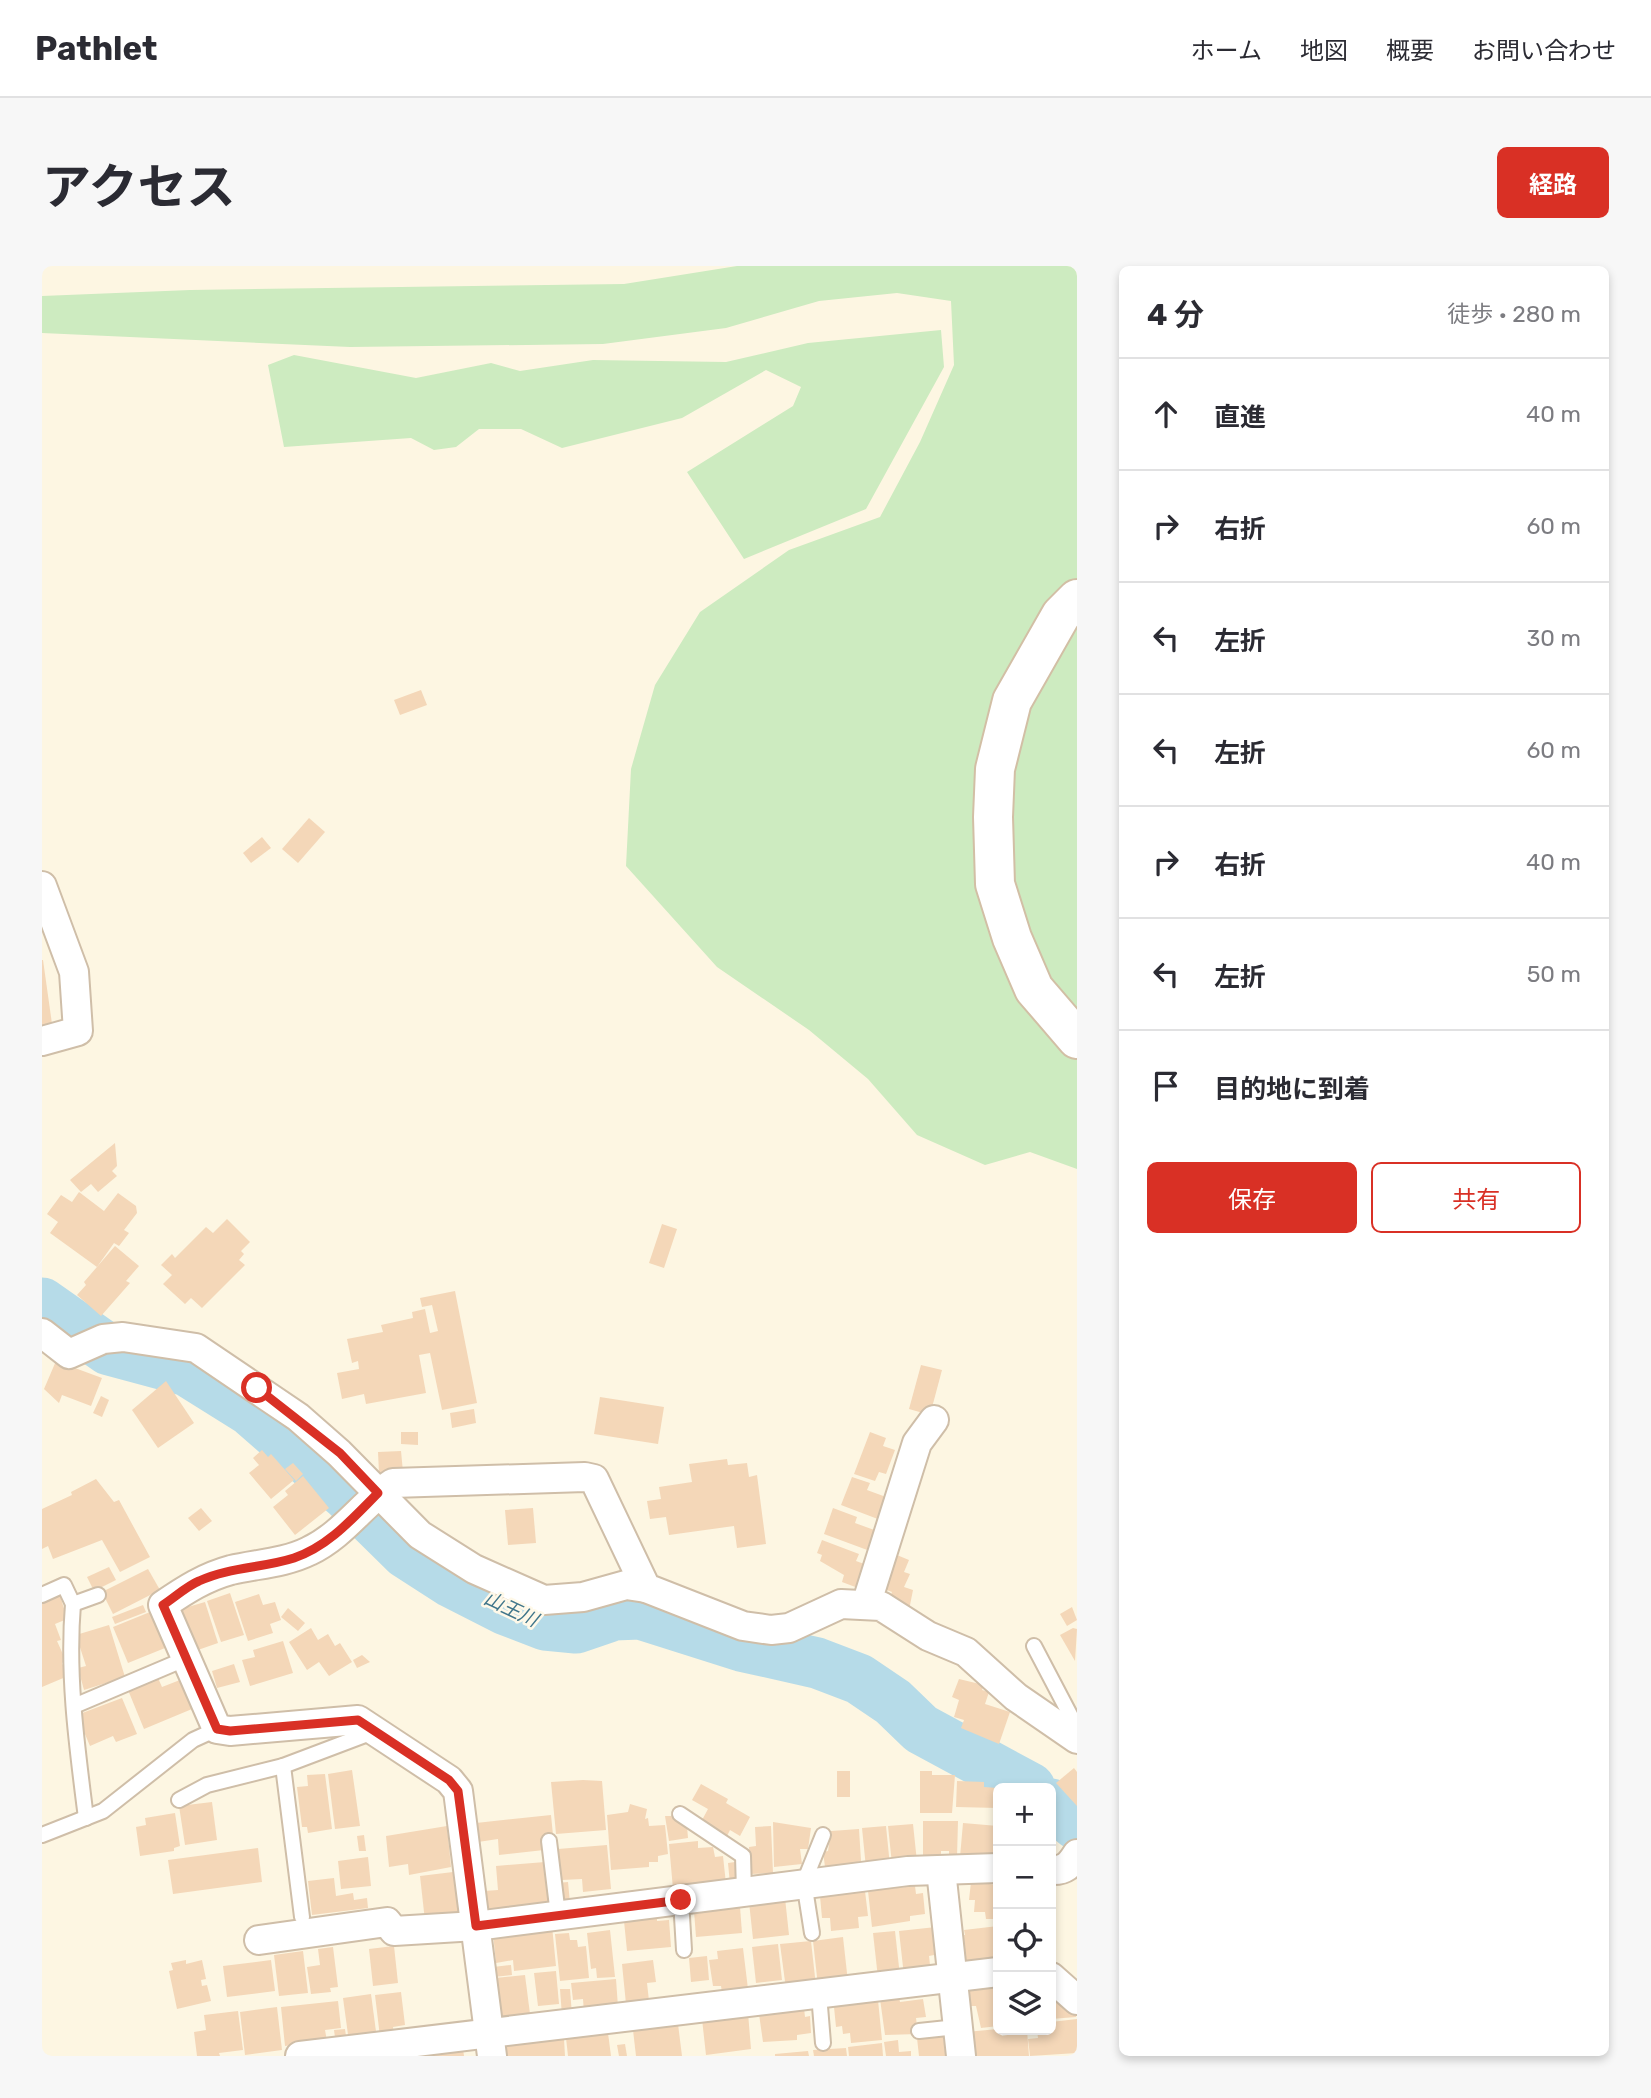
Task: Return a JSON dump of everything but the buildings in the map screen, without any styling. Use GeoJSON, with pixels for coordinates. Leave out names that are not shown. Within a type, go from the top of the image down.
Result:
{"type":"FeatureCollection","features":[{"type":"Feature","properties":{"kind":"street"},"geometry":{"type":"LineString","coordinates":[[1077,599],[1061,615],[1012,701],[995,769],[993,817],[995,884],[1012,938],[1034,989],[1077,1039]]}},
{"type":"Feature","properties":{"kind":"street"},"geometry":{"type":"LineString","coordinates":[[42,886],[74,972],[78,1031],[42,1041]]}},
{"type":"Feature","properties":{"kind":"street"},"geometry":{"type":"LineString","coordinates":[[42,1333],[69,1354],[103,1339],[122,1337],[196,1348],[298,1417],[340,1453],[400,1517],[435,1546],[523,1593],[544,1600],[565,1599],[626,1585],[646,1588],[743,1626],[771,1630],[789,1628],[841,1604],[881,1606],[928,1636],[967,1652],[1016,1697],[1077,1739]]}},
{"type":"Feature","properties":{"kind":"street"},"geometry":{"type":"LineString","coordinates":[[866,1605],[917,1443],[933,1420]]}},
{"type":"Feature","properties":{"kind":"street"},"geometry":{"type":"LineString","coordinates":[[491,2045],[458,1791],[449,1780],[358,1720],[230,1731],[217,1729],[184,1660],[163,1605],[197,1581],[228,1571],[292,1559],[312,1550],[357,1516],[393,1483],[594,1479],[646,1588]]}},
{"type":"Feature","properties":{"kind":"street"},"geometry":{"type":"LineString","coordinates":[[1056,1870],[1061,1871],[1069,1866],[1077,1854]]}},
{"type":"Feature","properties":{"kind":"street"},"geometry":{"type":"LineString","coordinates":[[259,1940],[387,1922],[394,1931],[476,1926],[804,1882],[993,1868]]}},
{"type":"Feature","properties":{"kind":"street"},"geometry":{"type":"LineString","coordinates":[[941,1870],[961,2056]]}},
{"type":"Feature","properties":{"kind":"street"},"geometry":{"type":"LineString","coordinates":[[300,2056],[491,2045],[819,1994],[993,1973]]}},
{"type":"Feature","properties":{"kind":"street"},"geometry":{"type":"LineString","coordinates":[[1056,1981],[1077,2000]]}},
{"type":"Feature","properties":{"kind":"lane"},"geometry":{"type":"LineString","coordinates":[[42,1595],[64,1585],[73,1604],[71,1667],[86,1818]]}},
{"type":"Feature","properties":{"kind":"lane"},"geometry":{"type":"LineString","coordinates":[[73,1604],[98,1595]]}},
{"type":"Feature","properties":{"kind":"lane"},"geometry":{"type":"LineString","coordinates":[[1034,1646],[1077,1728]]}},
{"type":"Feature","properties":{"kind":"lane"},"geometry":{"type":"LineString","coordinates":[[74,1706],[184,1660]]}},
{"type":"Feature","properties":{"kind":"lane"},"geometry":{"type":"LineString","coordinates":[[42,1835],[103,1811],[193,1740],[217,1729]]}},
{"type":"Feature","properties":{"kind":"lane"},"geometry":{"type":"LineString","coordinates":[[179,1800],[207,1785],[283,1766],[373,1732]]}},
{"type":"Feature","properties":{"kind":"lane"},"geometry":{"type":"LineString","coordinates":[[283,1766],[302,1917]]}},
{"type":"Feature","properties":{"kind":"lane"},"geometry":{"type":"LineString","coordinates":[[680,1814],[743,1856],[744,1891]]}},
{"type":"Feature","properties":{"kind":"lane"},"geometry":{"type":"LineString","coordinates":[[812,1933],[804,1882],[823,1835]]}},
{"type":"Feature","properties":{"kind":"lane"},"geometry":{"type":"LineString","coordinates":[[549,1841],[558,1915]]}},
{"type":"Feature","properties":{"kind":"lane"},"geometry":{"type":"LineString","coordinates":[[681,1900],[684,1950]]}},
{"type":"Feature","properties":{"kind":"lane"},"geometry":{"type":"LineString","coordinates":[[819,1994],[823,2043]]}},
{"type":"Feature","properties":{"kind":"lane"},"geometry":{"type":"LineString","coordinates":[[919,2031],[957,2027]]}},
{"type":"Feature","properties":{"kind":"green space"},"geometry":{"type":"Polygon","coordinates":[[[737,266],[1077,266],[1077,1169],[1030,1152],[985,1165],[917,1135],[868,1079],[809,1030],[717,967],[626,866],[631,769],[655,685],[700,612],[789,550],[880,517],[920,442],[954,365],[951,301],[897,293],[819,301],[726,328],[603,344],[350,347],[42,333],[42,296],[190,290],[624,284],[737,266]]]}},
{"type":"Feature","properties":{"kind":"green space"},"geometry":{"type":"Polygon","coordinates":[[[941,330],[944,367],[866,509],[744,559],[687,472],[793,406],[801,387],[766,370],[682,418],[562,448],[521,429],[479,429],[456,447],[434,450],[411,438],[284,447],[268,365],[294,355],[416,378],[491,363],[520,371],[593,360],[726,362],[808,343],[941,330]]]}},
{"type":"Feature","properties":{"kind":"waterway","name":"山王川"},"geometry":{"type":"LineString","coordinates":[[42,1303],[109,1350],[187,1371],[251,1411],[347,1495],[406,1553],[451,1582],[506,1610],[545,1625],[576,1628],[614,1615],[640,1614],[741,1646],[817,1663],[859,1679],[893,1702],[921,1729],[1021,1783]]}},
{"type":"Feature","properties":{"kind":"waterway","name":"山王川"},"geometry":{"type":"LineString","coordinates":[[1056,1808],[1077,1825]]}},
{"type":"Feature","properties":{"kind":"route"},"geometry":{"type":"LineString","coordinates":[[257,1388],[298,1417],[340,1453],[378,1493],[339,1532],[312,1550],[292,1559],[228,1571],[197,1581],[163,1605],[184,1660],[217,1729],[250,1730],[358,1720],[449,1780],[458,1791],[476,1926],[681,1900]]}}]}
